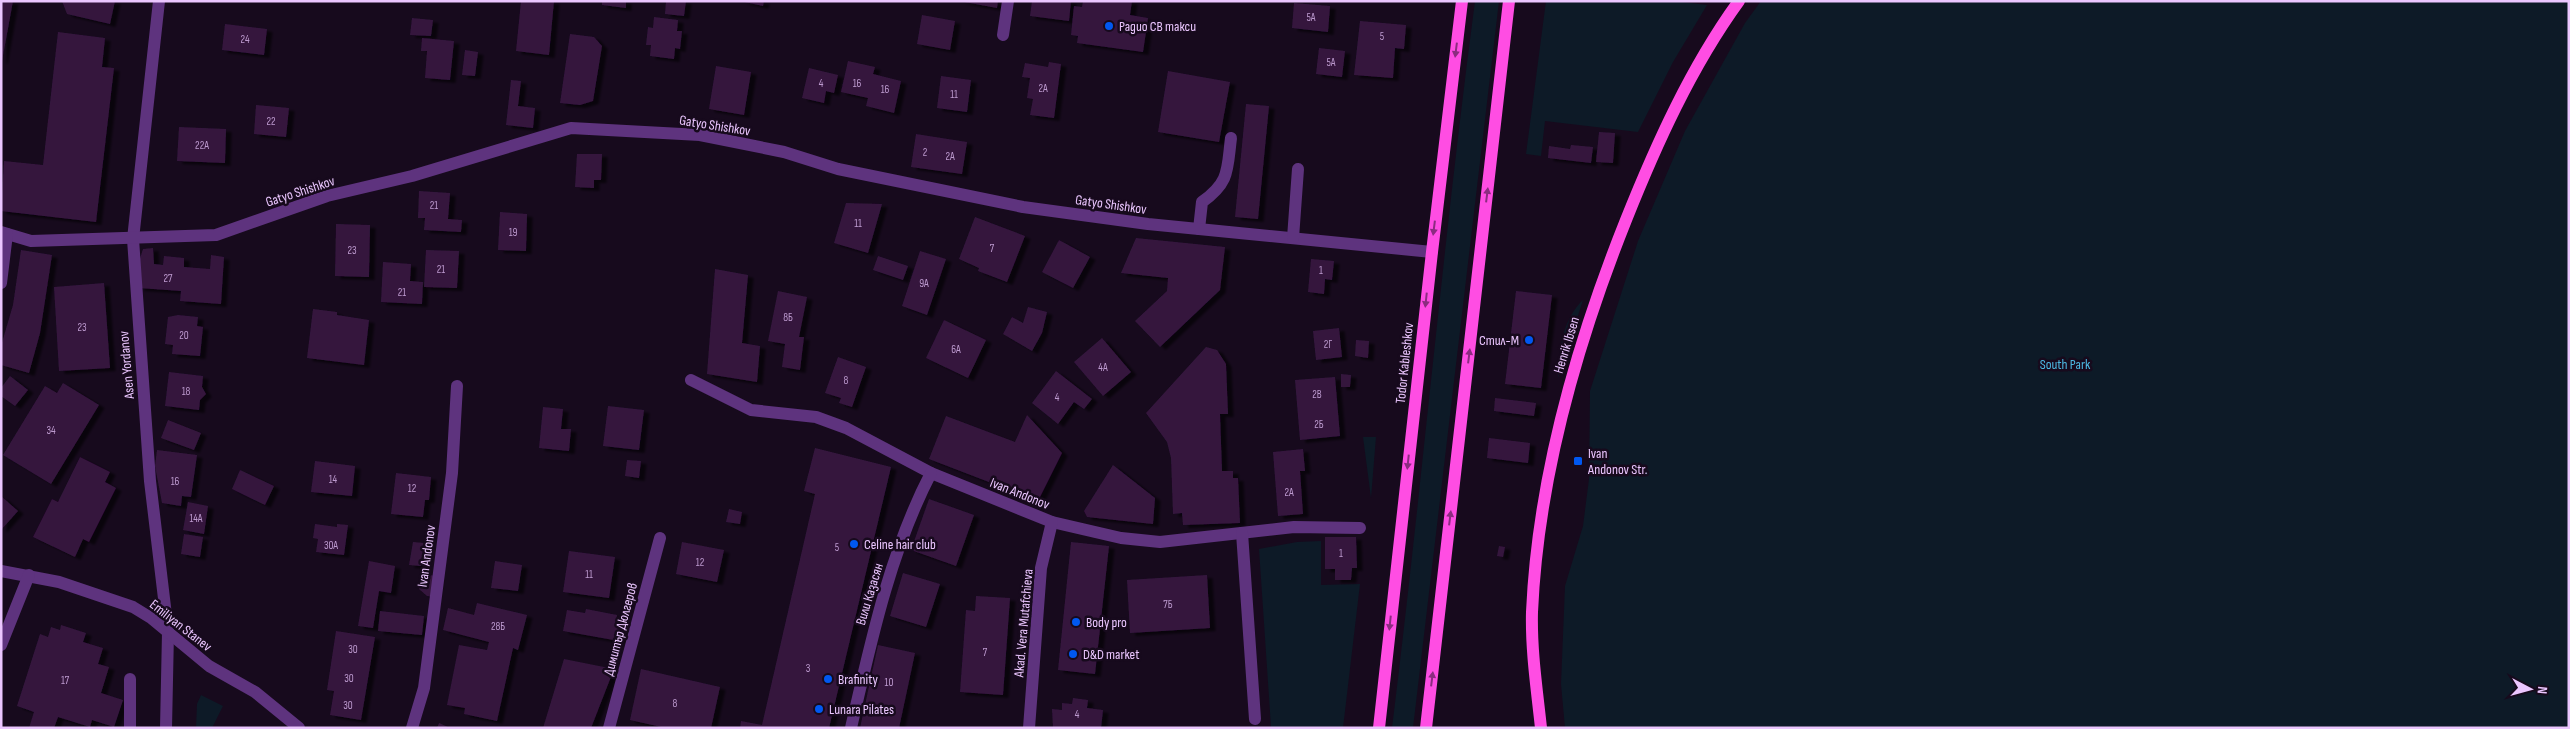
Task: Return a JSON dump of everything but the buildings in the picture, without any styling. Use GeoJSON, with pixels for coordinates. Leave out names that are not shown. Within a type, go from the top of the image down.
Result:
{"type":"FeatureCollection","features":[{"type":"Feature","properties":{"kind":"main road","name":"Todor Kableshkov"},"geometry":{"type":"LineString","coordinates":[[1378,728],[1462,1]]}},
{"type":"Feature","properties":{"kind":"main road"},"geometry":{"type":"LineString","coordinates":[[1426,728],[1509,1]]}},
{"type":"Feature","properties":{"kind":"main road","name":"Henrik Ibsen"},"geometry":{"type":"LineString","coordinates":[[1541,728],[1533,659],[1532,615],[1534,573],[1560,419],[1602,281],[1648,164],[1675,110],[1739,1]]}},
{"type":"Feature","properties":{"kind":"street","name":"Asen Yordanov"},"geometry":{"type":"LineString","coordinates":[[160,1],[132,239],[150,481],[168,632],[166,728]]}},
{"type":"Feature","properties":{"kind":"street"},"geometry":{"type":"LineString","coordinates":[[1003,35],[1008,1]]}},
{"type":"Feature","properties":{"kind":"street","name":"Gatyo Shishkov"},"geometry":{"type":"LineString","coordinates":[[4,233],[31,241],[216,235],[328,196],[412,176],[571,128],[700,135],[784,152],[838,169],[1022,207],[1199,229],[1432,252]]}},
{"type":"Feature","properties":{"kind":"street"},"geometry":{"type":"LineString","coordinates":[[1199,229],[1202,202],[1218,190],[1227,172],[1230,138]]}},
{"type":"Feature","properties":{"kind":"street"},"geometry":{"type":"LineString","coordinates":[[1293,238],[1298,169]]}},
{"type":"Feature","properties":{"kind":"street"},"geometry":{"type":"LineString","coordinates":[[1,283],[4,233]]}},
{"type":"Feature","properties":{"kind":"street","name":"Ivan Andonov"},"geometry":{"type":"LineString","coordinates":[[691,380],[751,410],[816,417],[846,428],[931,474],[1052,522],[1121,538],[1160,542],[1294,527],[1360,528]]}},
{"type":"Feature","properties":{"kind":"street","name":"Ivan Andonov"},"geometry":{"type":"LineString","coordinates":[[412,728],[424,688],[427,669],[452,473],[457,386]]}},
{"type":"Feature","properties":{"kind":"street","name":"Вили Казасян"},"geometry":{"type":"LineString","coordinates":[[851,728],[876,621],[914,506],[931,474]]}},
{"type":"Feature","properties":{"kind":"street","name":"Akad. Vera Mutafchieva"},"geometry":{"type":"LineString","coordinates":[[1029,728],[1042,568],[1052,522]]}},
{"type":"Feature","properties":{"kind":"street"},"geometry":{"type":"LineString","coordinates":[[1242,533],[1255,719]]}},
{"type":"Feature","properties":{"kind":"street","name":"Димитър Дюлгеров"},"geometry":{"type":"LineString","coordinates":[[608,728],[660,538]]}},
{"type":"Feature","properties":{"kind":"street","name":"Emiliyan Stanev"},"geometry":{"type":"LineString","coordinates":[[1,571],[59,582],[133,607],[168,632],[188,651],[209,666],[255,692],[298,728]]}},
{"type":"Feature","properties":{"kind":"street"},"geometry":{"type":"LineString","coordinates":[[1,645],[29,575]]}},
{"type":"Feature","properties":{"kind":"street"},"geometry":{"type":"LineString","coordinates":[[130,679],[130,728]]}},
{"type":"Feature","properties":{"kind":"green space"},"geometry":{"type":"Polygon","coordinates":[[[1475,1],[1499,1],[1413,728],[1392,728],[1463,92],[1475,1]]]}},
{"type":"Feature","properties":{"kind":"green space"},"geometry":{"type":"Polygon","coordinates":[[[1546,1],[1674,1],[1707,5],[1673,62],[1638,132],[1545,121],[1541,156],[1526,154],[1546,1]]]}},
{"type":"Feature","properties":{"kind":"green space","name":"South Park"},"geometry":{"type":"Polygon","coordinates":[[[1761,1],[2569,1],[2569,728],[1565,728],[1561,684],[1565,586],[1583,526],[1589,479],[1590,391],[1638,241],[1685,131],[1745,23],[1761,1]]]}},
{"type":"Feature","properties":{"kind":"green space"},"geometry":{"type":"Polygon","coordinates":[[[1583,300],[1558,378],[1559,357],[1566,326],[1570,317],[1583,300]]]}},
{"type":"Feature","properties":{"kind":"green space"},"geometry":{"type":"Polygon","coordinates":[[[1363,437],[1376,437],[1371,498],[1363,437]]]}},
{"type":"Feature","properties":{"kind":"green space"},"geometry":{"type":"Polygon","coordinates":[[[1321,541],[1321,585],[1360,584],[1343,728],[1265,728],[1271,727],[1259,549],[1297,542],[1321,541]]]}},
{"type":"Feature","properties":{"kind":"green space"},"geometry":{"type":"Polygon","coordinates":[[[201,695],[223,706],[212,728],[196,728],[197,704],[201,695]]]}},
{"type":"Feature","properties":{"kind":"place","name":"Радио СВ такси"},"geometry":{"type":"Point","coordinates":[1109,26]}},
{"type":"Feature","properties":{"kind":"place","name":"Стил-М"},"geometry":{"type":"Point","coordinates":[1529,340]}},
{"type":"Feature","properties":{"kind":"place","name":"Ivan Andonov Str."},"geometry":{"type":"Point","coordinates":[1578,461]}},
{"type":"Feature","properties":{"kind":"place","name":"Celine hair club"},"geometry":{"type":"Point","coordinates":[854,544]}},
{"type":"Feature","properties":{"kind":"place","name":"Body pro"},"geometry":{"type":"Point","coordinates":[1076,622]}},
{"type":"Feature","properties":{"kind":"place","name":"D&D market"},"geometry":{"type":"Point","coordinates":[1073,654]}},
{"type":"Feature","properties":{"kind":"place","name":"Brafinity"},"geometry":{"type":"Point","coordinates":[828,679]}},
{"type":"Feature","properties":{"kind":"place","name":"Lunara Pilates"},"geometry":{"type":"Point","coordinates":[819,709]}}]}
